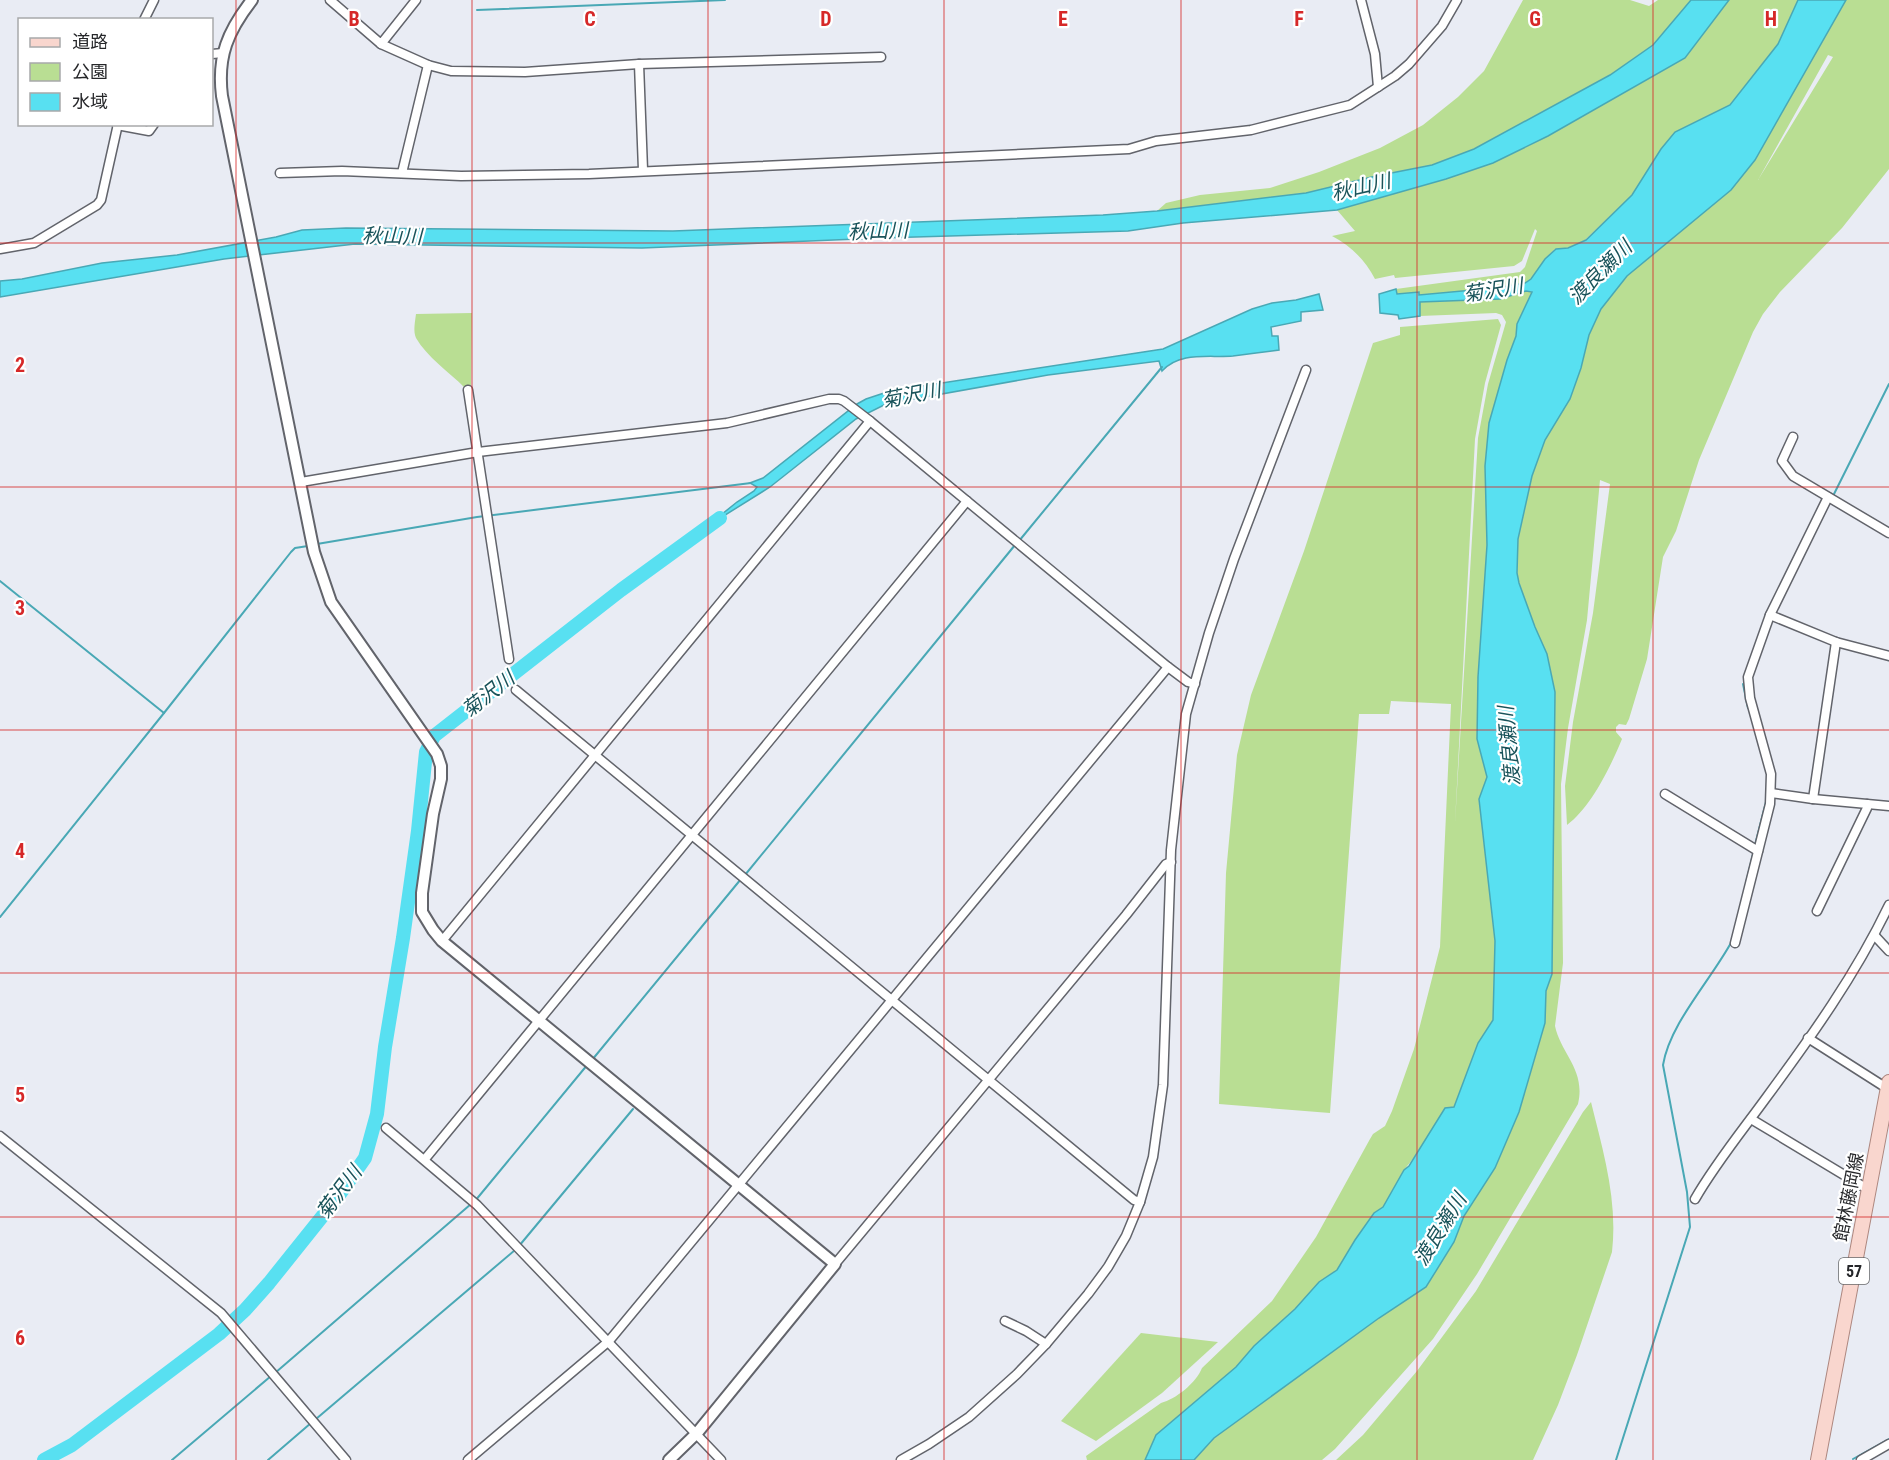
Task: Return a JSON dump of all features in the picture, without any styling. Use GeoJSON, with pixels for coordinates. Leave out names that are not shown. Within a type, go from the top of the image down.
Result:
{"type":"FeatureCollection","features":[{"type":"Feature","properties":{"kind":"main road","name":"館林藤岡線"},"geometry":{"type":"LineString","coordinates":[[1818,1460],[1888,1085]]}},
{"type":"Feature","properties":{"kind":"street"},"geometry":{"type":"LineString","coordinates":[[145,18],[154,0]]}},
{"type":"Feature","properties":{"kind":"street"},"geometry":{"type":"LineString","coordinates":[[252,0],[217,53],[244,210],[314,552],[332,602],[437,754],[441,766],[441,779],[433,814],[422,893],[422,912],[442,941],[835,1264]]}},
{"type":"Feature","properties":{"kind":"street"},"geometry":{"type":"LineString","coordinates":[[330,0],[381,44],[428,65],[451,71],[525,72],[639,64],[881,57]]}},
{"type":"Feature","properties":{"kind":"street"},"geometry":{"type":"LineString","coordinates":[[381,44],[416,0]]}},
{"type":"Feature","properties":{"kind":"street"},"geometry":{"type":"LineString","coordinates":[[1361,0],[1375,54],[1378,87]]}},
{"type":"Feature","properties":{"kind":"street"},"geometry":{"type":"LineString","coordinates":[[280,173],[342,171],[513,175],[589,174],[979,155],[1114,151],[1139,147],[1156,141],[1251,130],[1350,105],[1395,76],[1422,51],[1442,26],[1457,0]]}},
{"type":"Feature","properties":{"kind":"street"},"geometry":{"type":"LineString","coordinates":[[639,64],[644,170]]}},
{"type":"Feature","properties":{"kind":"street"},"geometry":{"type":"LineString","coordinates":[[402,173],[428,65]]}},
{"type":"Feature","properties":{"kind":"street"},"geometry":{"type":"LineString","coordinates":[[0,249],[34,243],[97,205],[101,200],[118,126]]}},
{"type":"Feature","properties":{"kind":"street"},"geometry":{"type":"LineString","coordinates":[[123,126],[149,131],[153,126]]}},
{"type":"Feature","properties":{"kind":"street"},"geometry":{"type":"LineString","coordinates":[[901,1460],[969,1417],[1017,1374],[1046,1344],[1108,1268],[1126,1236],[1140,1202],[1154,1157],[1163,1085],[1171,862],[1186,714],[1209,633],[1234,559],[1306,370]]}},
{"type":"Feature","properties":{"kind":"street"},"geometry":{"type":"LineString","coordinates":[[468,390],[509,659]]}},
{"type":"Feature","properties":{"kind":"street"},"geometry":{"type":"LineString","coordinates":[[301,482],[478,452],[727,423],[829,399],[839,399],[868,420],[1167,667],[1188,682],[1195,684]]}},
{"type":"Feature","properties":{"kind":"street"},"geometry":{"type":"LineString","coordinates":[[442,941],[868,420]]}},
{"type":"Feature","properties":{"kind":"street"},"geometry":{"type":"LineString","coordinates":[[1793,437],[1782,461],[1793,476],[1889,533]]}},
{"type":"Feature","properties":{"kind":"street"},"geometry":{"type":"LineString","coordinates":[[1735,943],[1771,793],[1771,774],[1750,698],[1748,677],[1770,615],[1828,497]]}},
{"type":"Feature","properties":{"kind":"street"},"geometry":{"type":"LineString","coordinates":[[425,1159],[967,501]]}},
{"type":"Feature","properties":{"kind":"street"},"geometry":{"type":"LineString","coordinates":[[1770,615],[1836,642],[1889,656]]}},
{"type":"Feature","properties":{"kind":"street"},"geometry":{"type":"LineString","coordinates":[[1813,799],[1836,642]]}},
{"type":"Feature","properties":{"kind":"street"},"geometry":{"type":"LineString","coordinates":[[468,1460],[609,1341],[1167,667]]}},
{"type":"Feature","properties":{"kind":"street"},"geometry":{"type":"LineString","coordinates":[[516,690],[1134,1200],[1140,1202]]}},
{"type":"Feature","properties":{"kind":"street"},"geometry":{"type":"LineString","coordinates":[[1771,793],[1889,806]]}},
{"type":"Feature","properties":{"kind":"street"},"geometry":{"type":"LineString","coordinates":[[1665,794],[1758,851]]}},
{"type":"Feature","properties":{"kind":"street"},"geometry":{"type":"LineString","coordinates":[[1817,911],[1848,850],[1867,804]]}},
{"type":"Feature","properties":{"kind":"street"},"geometry":{"type":"LineString","coordinates":[[669,1460],[697,1432],[1166,864],[1171,862]]}},
{"type":"Feature","properties":{"kind":"street"},"geometry":{"type":"LineString","coordinates":[[1695,1200],[1855,970],[1875,936],[1889,905]]}},
{"type":"Feature","properties":{"kind":"street"},"geometry":{"type":"LineString","coordinates":[[1875,936],[1889,951]]}},
{"type":"Feature","properties":{"kind":"street"},"geometry":{"type":"LineString","coordinates":[[1808,1038],[1888,1085]]}},
{"type":"Feature","properties":{"kind":"street"},"geometry":{"type":"LineString","coordinates":[[1751,1119],[1869,1190]]}},
{"type":"Feature","properties":{"kind":"street"},"geometry":{"type":"LineString","coordinates":[[1879,1135],[1889,1124]]}},
{"type":"Feature","properties":{"kind":"street"},"geometry":{"type":"LineString","coordinates":[[386,1128],[477,1205],[722,1460]]}},
{"type":"Feature","properties":{"kind":"street"},"geometry":{"type":"LineString","coordinates":[[0,1136],[222,1315],[346,1460]]}},
{"type":"Feature","properties":{"kind":"street"},"geometry":{"type":"LineString","coordinates":[[1005,1321],[1046,1344]]}},
{"type":"Feature","properties":{"kind":"street"},"geometry":{"type":"LineString","coordinates":[[1861,1460],[1889,1444]]}},
{"type":"Feature","properties":{"kind":"green space"},"geometry":{"type":"Polygon","coordinates":[[[1523,0],[1630,0],[1649,6],[1658,0],[1691,0],[1653,45],[1610,75],[1474,149],[1432,165],[1306,193],[1157,211],[1166,203],[1200,195],[1270,188],[1380,148],[1423,125],[1458,97],[1484,71],[1523,0]]]}},
{"type":"Feature","properties":{"kind":"green space"},"geometry":{"type":"Polygon","coordinates":[[[1729,0],[1798,0],[1778,44],[1730,105],[1675,132],[1632,195],[1585,240],[1568,248],[1555,249],[1531,279],[1525,283],[1419,296],[1418,292],[1397,294],[1396,289],[1520,272],[1525,267],[1537,231],[1535,229],[1522,261],[1514,266],[1395,278],[1394,275],[1375,279],[1357,254],[1332,236],[1355,231],[1337,210],[1493,163],[1548,136],[1685,58],[1729,0]]]}},
{"type":"Feature","properties":{"kind":"green space"},"geometry":{"type":"Polygon","coordinates":[[[1846,0],[1889,0],[1889,169],[1842,228],[1780,292],[1753,332],[1699,460],[1676,531],[1663,557],[1647,659],[1629,719],[1626,725],[1619,724],[1616,727],[1616,732],[1622,739],[1592,798],[1567,825],[1565,786],[1573,722],[1593,613],[1610,484],[1600,480],[1587,620],[1568,728],[1561,784],[1563,963],[1555,1026],[1579,1081],[1578,1104],[1477,1274],[1433,1339],[1335,1449],[1322,1460],[1194,1460],[1214,1438],[1379,1318],[1426,1287],[1454,1242],[1464,1216],[1495,1168],[1519,1112],[1545,1023],[1546,991],[1552,974],[1555,692],[1547,654],[1535,627],[1517,573],[1518,539],[1532,476],[1545,440],[1570,399],[1589,335],[1601,309],[1627,276],[1731,190],[1755,160],[1846,0]],[[1828,55],[1758,180],[1833,57],[1828,55]]]}},
{"type":"Feature","properties":{"kind":"green space"},"geometry":{"type":"Polygon","coordinates":[[[1526,291],[1532,292],[1517,324],[1516,336],[1489,423],[1485,466],[1487,545],[1478,677],[1477,738],[1487,777],[1479,799],[1495,941],[1493,1021],[1478,1043],[1454,1107],[1404,1170],[1383,1207],[1374,1213],[1337,1270],[1319,1282],[1295,1309],[1254,1346],[1145,1460],[1087,1460],[1086,1456],[1161,1403],[1185,1390],[1202,1368],[1272,1301],[1316,1237],[1373,1134],[1385,1126],[1392,1111],[1414,1049],[1440,947],[1451,704],[1391,701],[1389,714],[1359,714],[1330,1113],[1219,1104],[1226,873],[1237,755],[1251,695],[1304,551],[1373,343],[1400,335],[1400,327],[1498,319],[1501,325],[1485,383],[1475,439],[1455,823],[1478,438],[1488,384],[1506,322],[1502,315],[1496,313],[1420,316],[1419,302],[1500,299],[1526,291]]]}},
{"type":"Feature","properties":{"kind":"green space"},"geometry":{"type":"Polygon","coordinates":[[[472,313],[471,387],[464,387],[432,358],[416,338],[414,329],[416,314],[472,313]]]}},
{"type":"Feature","properties":{"kind":"green space"},"geometry":{"type":"Polygon","coordinates":[[[1591,1102],[1611,1195],[1612,1252],[1577,1355],[1558,1405],[1533,1460],[1336,1460],[1363,1435],[1417,1371],[1476,1291],[1591,1102]]]}},
{"type":"Feature","properties":{"kind":"green space"},"geometry":{"type":"Polygon","coordinates":[[[1141,1333],[1218,1342],[1162,1393],[1096,1441],[1061,1421],[1141,1333]]]}},
{"type":"Feature","properties":{"kind":"water","name":"秋山川"},"geometry":{"type":"Polygon","coordinates":[[[1691,0],[1729,0],[1685,58],[1548,136],[1493,163],[1337,210],[1183,223],[1128,231],[642,248],[355,244],[224,259],[0,297],[0,281],[22,279],[102,263],[177,255],[302,230],[346,228],[673,231],[1103,215],[1157,211],[1306,193],[1432,165],[1474,149],[1610,75],[1653,45],[1691,0]]]}},
{"type":"Feature","properties":{"kind":"water","name":"渡良瀬川"},"geometry":{"type":"Polygon","coordinates":[[[1798,0],[1846,0],[1755,160],[1731,190],[1627,276],[1601,309],[1589,335],[1570,399],[1545,440],[1532,476],[1518,539],[1517,573],[1535,627],[1547,654],[1555,692],[1552,974],[1546,991],[1545,1023],[1519,1112],[1495,1168],[1464,1216],[1454,1242],[1426,1287],[1379,1318],[1214,1438],[1194,1460],[1145,1460],[1156,1435],[1236,1367],[1319,1282],[1337,1270],[1374,1213],[1383,1207],[1404,1170],[1409,1166],[1445,1108],[1454,1107],[1478,1043],[1493,1020],[1495,941],[1479,799],[1487,777],[1477,739],[1478,677],[1487,545],[1485,466],[1489,423],[1516,336],[1517,324],[1532,292],[1526,291],[1500,299],[1420,302],[1420,316],[1399,319],[1398,315],[1380,313],[1379,294],[1396,289],[1397,294],[1419,292],[1419,295],[1495,288],[1525,283],[1531,279],[1545,259],[1556,249],[1568,248],[1586,240],[1632,195],[1661,149],[1675,132],[1730,105],[1778,44],[1798,0]]]}},
{"type":"Feature","properties":{"kind":"water"},"geometry":{"type":"Polygon","coordinates":[[[1319,294],[1323,310],[1301,312],[1301,321],[1271,327],[1272,336],[1278,336],[1279,350],[1233,356],[1186,358],[1177,360],[1162,371],[1159,361],[1048,375],[886,404],[856,419],[770,487],[706,527],[754,491],[757,487],[750,483],[763,478],[866,399],[890,391],[1163,349],[1252,309],[1319,294]]]}},
{"type":"Feature","properties":{"kind":"waterway"},"geometry":{"type":"LineString","coordinates":[[477,10],[725,0]]}},
{"type":"Feature","properties":{"kind":"waterway"},"geometry":{"type":"LineString","coordinates":[[1019,541],[1162,367]]}},
{"type":"Feature","properties":{"kind":"waterway"},"geometry":{"type":"LineString","coordinates":[[1833,496],[1889,384]]}},
{"type":"Feature","properties":{"kind":"waterway"},"geometry":{"type":"LineString","coordinates":[[317,544],[477,517],[751,483]]}},
{"type":"Feature","properties":{"kind":"waterway","name":"菊沢川"},"geometry":{"type":"LineString","coordinates":[[44,1460],[72,1445],[219,1334],[245,1310],[337,1198],[365,1158],[377,1114],[418,831],[426,752],[434,736],[621,590],[720,518]]}},
{"type":"Feature","properties":{"kind":"waterway"},"geometry":{"type":"LineString","coordinates":[[745,875],[1015,545]]}},
{"type":"Feature","properties":{"kind":"waterway"},"geometry":{"type":"LineString","coordinates":[[0,917],[291,552],[295,548],[308,546]]}},
{"type":"Feature","properties":{"kind":"waterway"},"geometry":{"type":"LineString","coordinates":[[0,581],[164,713]]}},
{"type":"Feature","properties":{"kind":"waterway"},"geometry":{"type":"LineString","coordinates":[[1743,684],[1748,708]]}},
{"type":"Feature","properties":{"kind":"waterway"},"geometry":{"type":"LineString","coordinates":[[1755,845],[1767,798]]}},
{"type":"Feature","properties":{"kind":"waterway"},"geometry":{"type":"LineString","coordinates":[[1746,883],[1754,850]]}},
{"type":"Feature","properties":{"kind":"waterway"},"geometry":{"type":"LineString","coordinates":[[592,1060],[741,879]]}},
{"type":"Feature","properties":{"kind":"waterway"},"geometry":{"type":"LineString","coordinates":[[1616,1460],[1690,1227],[1687,1192],[1663,1065],[1667,1049],[1682,1018],[1732,941]]}},
{"type":"Feature","properties":{"kind":"waterway"},"geometry":{"type":"LineString","coordinates":[[475,1201],[588,1064]]}},
{"type":"Feature","properties":{"kind":"waterway"},"geometry":{"type":"LineString","coordinates":[[519,1246],[633,1109]]}},
{"type":"Feature","properties":{"kind":"waterway"},"geometry":{"type":"LineString","coordinates":[[275,1373],[471,1204]]}},
{"type":"Feature","properties":{"kind":"waterway"},"geometry":{"type":"LineString","coordinates":[[316,1419],[515,1250]]}},
{"type":"Feature","properties":{"kind":"waterway"},"geometry":{"type":"LineString","coordinates":[[172,1460],[271,1376]]}},
{"type":"Feature","properties":{"kind":"waterway"},"geometry":{"type":"LineString","coordinates":[[268,1460],[311,1423]]}},
{"type":"Feature","properties":{"kind":"waterway"},"geometry":{"type":"LineString","coordinates":[[1853,1459],[1889,1439]]}}]}
